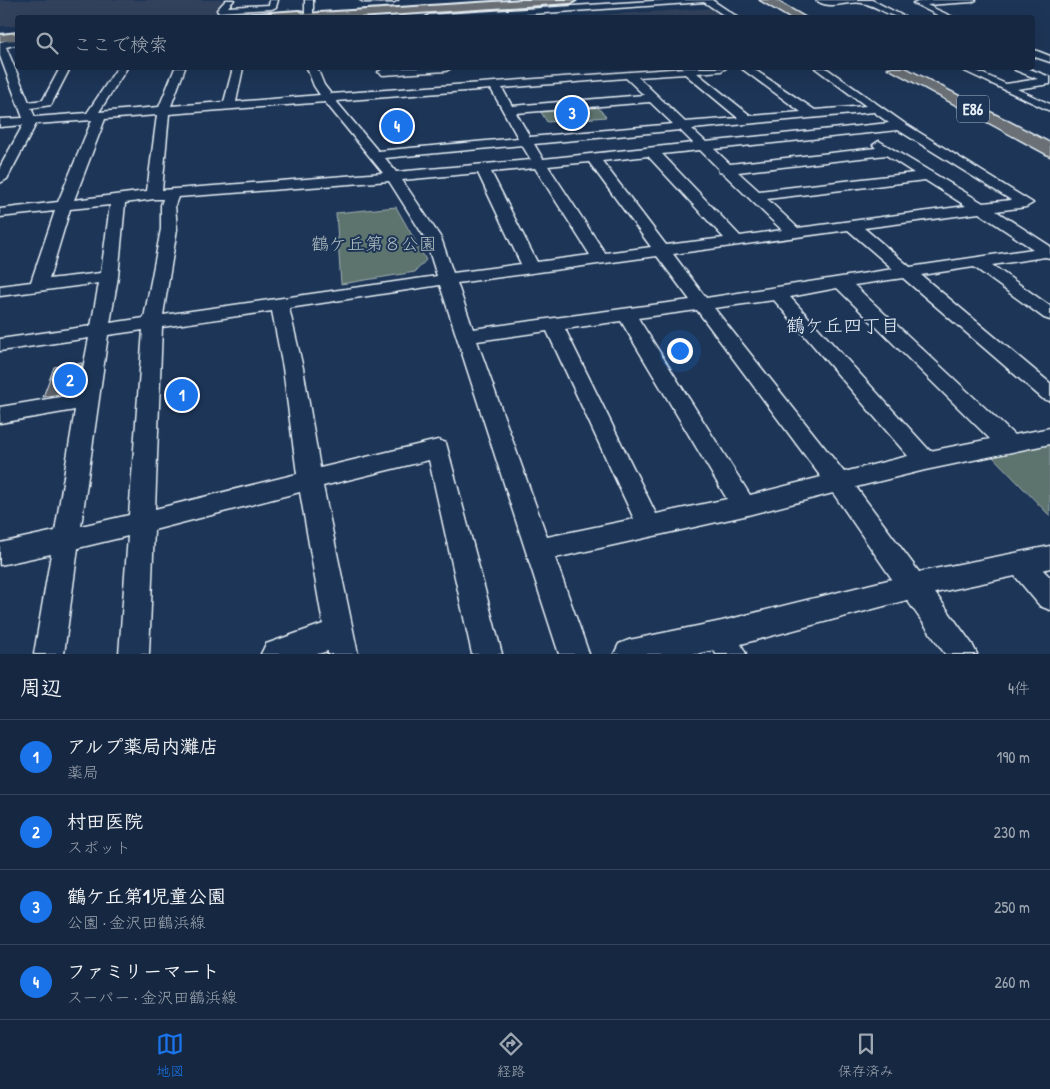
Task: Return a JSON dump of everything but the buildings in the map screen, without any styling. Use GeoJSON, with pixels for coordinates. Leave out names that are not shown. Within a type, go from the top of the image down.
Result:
{"type":"FeatureCollection","features":[{"type":"Feature","properties":{"kind":"highway"},"geometry":{"type":"LineString","coordinates":[[766,0],[794,15]]}},
{"type":"Feature","properties":{"kind":"highway","name":"E86"},"geometry":{"type":"LineString","coordinates":[[900,70],[1050,150]]}},
{"type":"Feature","properties":{"kind":"main road"},"geometry":{"type":"LineString","coordinates":[[517,7],[528,0]]}},
{"type":"Feature","properties":{"kind":"main road"},"geometry":{"type":"LineString","coordinates":[[332,15],[570,4]]}},
{"type":"Feature","properties":{"kind":"main road"},"geometry":{"type":"LineString","coordinates":[[0,34],[15,33]]}},
{"type":"Feature","properties":{"kind":"street"},"geometry":{"type":"LineString","coordinates":[[230,0],[221,10],[272,7],[274,0]]}},
{"type":"Feature","properties":{"kind":"street"},"geometry":{"type":"LineString","coordinates":[[309,0],[309,15]]}},
{"type":"Feature","properties":{"kind":"street"},"geometry":{"type":"LineString","coordinates":[[364,0],[394,0]]}},
{"type":"Feature","properties":{"kind":"street"},"geometry":{"type":"LineString","coordinates":[[576,15],[570,4],[705,0],[731,15]]}},
{"type":"Feature","properties":{"kind":"street"},"geometry":{"type":"LineString","coordinates":[[820,0],[827,3],[868,0]]}},
{"type":"Feature","properties":{"kind":"street"},"geometry":{"type":"LineString","coordinates":[[862,0],[896,15]]}},
{"type":"Feature","properties":{"kind":"street"},"geometry":{"type":"LineString","coordinates":[[914,1],[972,0]]}},
{"type":"Feature","properties":{"kind":"street"},"geometry":{"type":"LineString","coordinates":[[914,1],[946,15]]}},
{"type":"Feature","properties":{"kind":"street"},"geometry":{"type":"LineString","coordinates":[[453,15],[517,7]]}},
{"type":"Feature","properties":{"kind":"street"},"geometry":{"type":"LineString","coordinates":[[15,42],[1,46],[23,106],[31,122]]}},
{"type":"Feature","properties":{"kind":"street"},"geometry":{"type":"LineString","coordinates":[[1035,53],[1050,59]]}},
{"type":"Feature","properties":{"kind":"street"},"geometry":{"type":"LineString","coordinates":[[23,106],[47,103],[64,70]]}},
{"type":"Feature","properties":{"kind":"street"},"geometry":{"type":"LineString","coordinates":[[38,286],[95,117],[121,70]]}},
{"type":"Feature","properties":{"kind":"street"},"geometry":{"type":"LineString","coordinates":[[154,195],[162,112],[179,70]]}},
{"type":"Feature","properties":{"kind":"street"},"geometry":{"type":"LineString","coordinates":[[230,107],[238,70]]}},
{"type":"Feature","properties":{"kind":"street"},"geometry":{"type":"LineString","coordinates":[[313,70],[319,86],[329,100],[394,178],[433,238],[449,278],[574,654]]}},
{"type":"Feature","properties":{"kind":"street"},"geometry":{"type":"LineString","coordinates":[[383,70],[389,95]]}},
{"type":"Feature","properties":{"kind":"street"},"geometry":{"type":"LineString","coordinates":[[569,70],[577,79]]}},
{"type":"Feature","properties":{"kind":"street"},"geometry":{"type":"LineString","coordinates":[[0,123],[329,100],[577,79],[632,72],[687,70],[748,120]]}},
{"type":"Feature","properties":{"kind":"street"},"geometry":{"type":"LineString","coordinates":[[749,70],[812,114]]}},
{"type":"Feature","properties":{"kind":"street"},"geometry":{"type":"LineString","coordinates":[[0,345],[101,328],[449,278],[601,260],[1026,202],[900,126],[878,108],[823,70]]}},
{"type":"Feature","properties":{"kind":"street"},"geometry":{"type":"LineString","coordinates":[[967,70],[1050,108]]}},
{"type":"Feature","properties":{"kind":"street"},"geometry":{"type":"LineString","coordinates":[[1024,70],[1050,81]]}},
{"type":"Feature","properties":{"kind":"street"},"geometry":{"type":"LineString","coordinates":[[632,72],[652,98],[700,146],[794,233]]}},
{"type":"Feature","properties":{"kind":"street"},"geometry":{"type":"LineString","coordinates":[[0,75],[12,73]]}},
{"type":"Feature","properties":{"kind":"street"},"geometry":{"type":"LineString","coordinates":[[1004,87],[1050,81]]}},
{"type":"Feature","properties":{"kind":"street"},"geometry":{"type":"LineString","coordinates":[[495,86],[539,163],[601,260]]}},
{"type":"Feature","properties":{"kind":"street"},"geometry":{"type":"LineString","coordinates":[[509,110],[652,98]]}},
{"type":"Feature","properties":{"kind":"street"},"geometry":{"type":"LineString","coordinates":[[375,155],[878,108]]}},
{"type":"Feature","properties":{"kind":"street"},"geometry":{"type":"LineString","coordinates":[[0,179],[31,122]]}},
{"type":"Feature","properties":{"kind":"street"},"geometry":{"type":"LineString","coordinates":[[0,213],[154,195],[394,178],[900,126]]}},
{"type":"Feature","properties":{"kind":"street"},"geometry":{"type":"LineString","coordinates":[[857,130],[1049,252]]}},
{"type":"Feature","properties":{"kind":"street"},"geometry":{"type":"LineString","coordinates":[[651,151],[736,241]]}},
{"type":"Feature","properties":{"kind":"street"},"geometry":{"type":"LineString","coordinates":[[724,169],[888,151]]}},
{"type":"Feature","properties":{"kind":"street"},"geometry":{"type":"LineString","coordinates":[[593,158],[664,251],[702,305],[839,483],[962,654]]}},
{"type":"Feature","properties":{"kind":"street"},"geometry":{"type":"LineString","coordinates":[[483,169],[532,269]]}},
{"type":"Feature","properties":{"kind":"street"},"geometry":{"type":"LineString","coordinates":[[754,196],[928,175]]}},
{"type":"Feature","properties":{"kind":"street"},"geometry":{"type":"LineString","coordinates":[[134,654],[153,321],[169,229],[168,205],[172,194]]}},
{"type":"Feature","properties":{"kind":"street"},"geometry":{"type":"LineString","coordinates":[[49,654],[65,541],[109,277],[118,199]]}},
{"type":"Feature","properties":{"kind":"street"},"geometry":{"type":"LineString","coordinates":[[851,225],[1050,394]]}},
{"type":"Feature","properties":{"kind":"street"},"geometry":{"type":"LineString","coordinates":[[467,336],[702,305],[906,272],[1049,252]]}},
{"type":"Feature","properties":{"kind":"street"},"geometry":{"type":"LineString","coordinates":[[977,262],[1050,314]]}},
{"type":"Feature","properties":{"kind":"street"},"geometry":{"type":"LineString","coordinates":[[0,291],[109,277]]}},
{"type":"Feature","properties":{"kind":"street"},"geometry":{"type":"LineString","coordinates":[[841,282],[1009,444]]}},
{"type":"Feature","properties":{"kind":"street"},"geometry":{"type":"LineString","coordinates":[[778,294],[925,461]]}},
{"type":"Feature","properties":{"kind":"street"},"geometry":{"type":"LineString","coordinates":[[276,654],[341,644],[310,478],[293,368],[279,303]]}},
{"type":"Feature","properties":{"kind":"street"},"geometry":{"type":"LineString","coordinates":[[627,315],[744,506]]}},
{"type":"Feature","properties":{"kind":"street"},"geometry":{"type":"LineString","coordinates":[[553,324],[649,524]]}},
{"type":"Feature","properties":{"kind":"street"},"geometry":{"type":"LineString","coordinates":[[0,415],[88,400]]}},
{"type":"Feature","properties":{"kind":"street"},"geometry":{"type":"LineString","coordinates":[[538,550],[649,524],[744,506],[925,461],[1050,436]]}},
{"type":"Feature","properties":{"kind":"street"},"geometry":{"type":"LineString","coordinates":[[0,554],[140,523],[310,478],[438,448],[487,654]]}},
{"type":"Feature","properties":{"kind":"street"},"geometry":{"type":"LineString","coordinates":[[629,654],[726,644],[913,586],[1050,557]]}},
{"type":"Feature","properties":{"kind":"street"},"geometry":{"type":"LineString","coordinates":[[1020,563],[1050,597]]}},
{"type":"Feature","properties":{"kind":"shaded area"},"geometry":{"type":"Polygon","coordinates":[[[0,0],[227,0],[214,15],[15,15],[15,26],[0,26],[0,0]]]}},
{"type":"Feature","properties":{"kind":"shaded area"},"geometry":{"type":"Polygon","coordinates":[[[716,8],[728,15],[600,15],[716,8]]]}},
{"type":"Feature","properties":{"kind":"green space"},"geometry":{"type":"Polygon","coordinates":[[[596,105],[606,117],[547,122],[539,109],[596,105]]]}},
{"type":"Feature","properties":{"kind":"green space","name":"鶴ケ丘第８公園"},"geometry":{"type":"Polygon","coordinates":[[[396,207],[426,260],[415,272],[341,284],[336,213],[396,207]]]}},
{"type":"Feature","properties":{"kind":"green space"},"geometry":{"type":"Polygon","coordinates":[[[1050,444],[1050,516],[992,456],[1050,444]]]}},
{"type":"Feature","properties":{"kind":"place","name":"鶴ケ丘第1児童公園"},"geometry":{"type":"Point","coordinates":[572,113]}},
{"type":"Feature","properties":{"kind":"place","name":"ファミリーマート"},"geometry":{"type":"Point","coordinates":[397,126]}},
{"type":"Feature","properties":{"kind":"place","name":"村田医院"},"geometry":{"type":"Point","coordinates":[70,380]}},
{"type":"Feature","properties":{"kind":"place","name":"アルプ薬局内灘店"},"geometry":{"type":"Point","coordinates":[182,395]}},
{"type":"Feature","properties":{"kind":"district","name":"鶴ケ丘四丁目"},"geometry":{"type":"Point","coordinates":[843,325]}}]}
